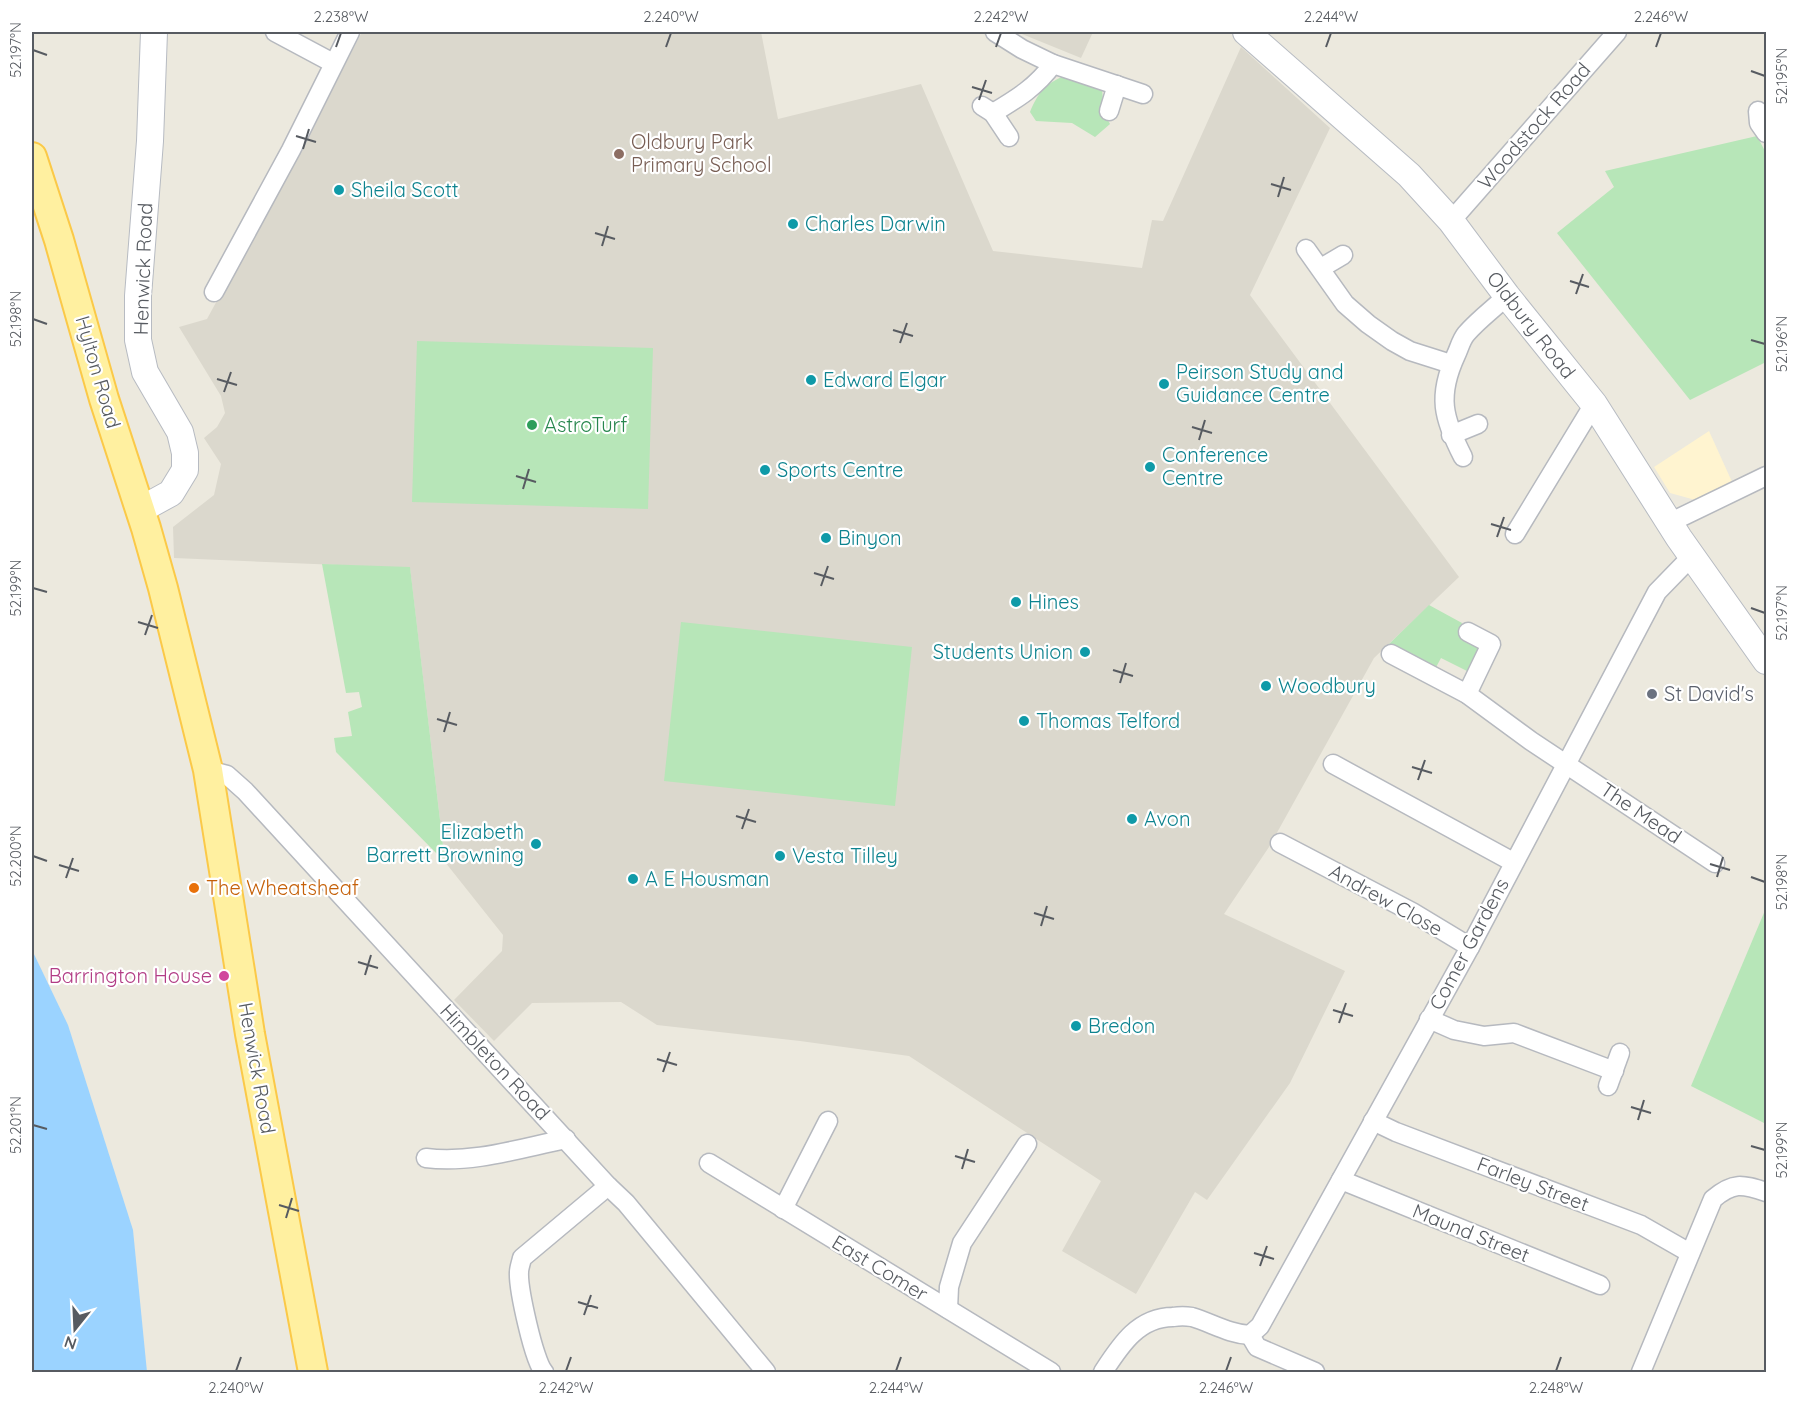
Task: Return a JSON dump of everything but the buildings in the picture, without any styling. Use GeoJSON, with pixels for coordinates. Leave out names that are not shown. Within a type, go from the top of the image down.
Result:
{"type":"FeatureCollection","features":[{"type":"Feature","properties":{"kind":"main road","name":"Hylton Road"},"geometry":{"type":"LineString","coordinates":[[32,157],[163,588]]}},
{"type":"Feature","properties":{"kind":"main road","name":"Henwick Road"},"geometry":{"type":"LineString","coordinates":[[163,588],[208,770],[250,1035],[313,1372]]}},
{"type":"Feature","properties":{"kind":"street","name":"Henwick Road"},"geometry":{"type":"LineString","coordinates":[[140,510],[171,493],[185,471],[185,453],[180,432],[145,372],[138,340],[138,296],[150,141],[154,32]]}},
{"type":"Feature","properties":{"kind":"street"},"geometry":{"type":"LineString","coordinates":[[274,32],[333,63]]}},
{"type":"Feature","properties":{"kind":"street"},"geometry":{"type":"LineString","coordinates":[[214,292],[291,150],[350,32]]}},
{"type":"Feature","properties":{"kind":"street"},"geometry":{"type":"LineString","coordinates":[[995,32],[1022,50],[1053,64],[1143,94]]}},
{"type":"Feature","properties":{"kind":"street","name":"Oldbury Road"},"geometry":{"type":"LineString","coordinates":[[1246,32],[1409,174],[1450,221],[1594,404],[1671,522],[1679,538],[1767,661]]}},
{"type":"Feature","properties":{"kind":"street","name":"Woodstock Road"},"geometry":{"type":"LineString","coordinates":[[1450,221],[1615,32]]}},
{"type":"Feature","properties":{"kind":"street"},"geometry":{"type":"LineString","coordinates":[[1009,136],[988,109],[1026,93],[1042,79],[1053,64]]}},
{"type":"Feature","properties":{"kind":"street"},"geometry":{"type":"LineString","coordinates":[[1109,111],[1117,85]]}},
{"type":"Feature","properties":{"kind":"street"},"geometry":{"type":"LineString","coordinates":[[1306,249],[1345,304],[1368,324],[1410,351],[1451,364]]}},
{"type":"Feature","properties":{"kind":"street"},"geometry":{"type":"LineString","coordinates":[[1321,268],[1342,255]]}},
{"type":"Feature","properties":{"kind":"street"},"geometry":{"type":"LineString","coordinates":[[1462,457],[1444,415],[1444,387],[1451,364],[1465,336],[1507,296]]}},
{"type":"Feature","properties":{"kind":"street"},"geometry":{"type":"LineString","coordinates":[[1515,534],[1594,404]]}},
{"type":"Feature","properties":{"kind":"street"},"geometry":{"type":"LineString","coordinates":[[1451,435],[1479,424]]}},
{"type":"Feature","properties":{"kind":"street"},"geometry":{"type":"LineString","coordinates":[[1671,522],[1767,476]]}},
{"type":"Feature","properties":{"kind":"street","name":"Comer Gardens"},"geometry":{"type":"LineString","coordinates":[[1250,1335],[1260,1326],[1470,947],[1658,592],[1693,555]]}},
{"type":"Feature","properties":{"kind":"street"},"geometry":{"type":"LineString","coordinates":[[1467,694],[1491,644],[1468,632]]}},
{"type":"Feature","properties":{"kind":"street","name":"The Mead"},"geometry":{"type":"LineString","coordinates":[[1391,654],[1467,694],[1531,741],[1568,763],[1715,863]]}},
{"type":"Feature","properties":{"kind":"street"},"geometry":{"type":"LineString","coordinates":[[1333,764],[1513,862]]}},
{"type":"Feature","properties":{"kind":"street","name":"Himbleton Road"},"geometry":{"type":"LineString","coordinates":[[208,770],[227,775],[245,791],[626,1203],[766,1372]]}},
{"type":"Feature","properties":{"kind":"street","name":"Andrew Close"},"geometry":{"type":"LineString","coordinates":[[1280,843],[1298,861],[1412,912],[1470,947]]}},
{"type":"Feature","properties":{"kind":"street"},"geometry":{"type":"LineString","coordinates":[[1429,1019],[1454,1030],[1484,1036],[1514,1033],[1611,1078],[1620,1053]]}},
{"type":"Feature","properties":{"kind":"street"},"geometry":{"type":"LineString","coordinates":[[783,1209],[828,1121]]}},
{"type":"Feature","properties":{"kind":"street","name":"Farley Street"},"geometry":{"type":"LineString","coordinates":[[1373,1121],[1396,1132],[1641,1226],[1690,1253]]}},
{"type":"Feature","properties":{"kind":"street"},"geometry":{"type":"LineString","coordinates":[[426,1158],[444,1160],[484,1156],[566,1138]]}},
{"type":"Feature","properties":{"kind":"street"},"geometry":{"type":"LineString","coordinates":[[948,1309],[949,1287],[962,1243],[1027,1144]]}},
{"type":"Feature","properties":{"kind":"street","name":"East Comer"},"geometry":{"type":"LineString","coordinates":[[709,1163],[1051,1372]]}},
{"type":"Feature","properties":{"kind":"street","name":"Maund Street"},"geometry":{"type":"LineString","coordinates":[[1341,1180],[1600,1285]]}},
{"type":"Feature","properties":{"kind":"street"},"geometry":{"type":"LineString","coordinates":[[544,1372],[539,1367],[532,1347],[519,1273],[522,1258],[608,1186]]}},
{"type":"Feature","properties":{"kind":"street"},"geometry":{"type":"LineString","coordinates":[[1641,1372],[1713,1199],[1727,1187],[1750,1186],[1767,1192]]}},
{"type":"Feature","properties":{"kind":"street"},"geometry":{"type":"LineString","coordinates":[[1103,1372],[1130,1335],[1151,1321],[1167,1317],[1189,1316],[1233,1334],[1250,1335],[1257,1347],[1315,1372]]}},
{"type":"Feature","properties":{"kind":"shaded area"},"geometry":{"type":"Polygon","coordinates":[[[362,32],[761,32],[778,119],[921,84],[993,251],[1142,268],[1152,220],[1163,221],[1241,47],[1330,128],[1250,295],[1459,577],[1374,658],[1269,847],[1224,914],[1345,971],[1290,1083],[1207,1200],[1195,1192],[1136,1294],[1062,1251],[1101,1181],[909,1056],[657,1025],[621,1002],[532,1003],[494,1041],[454,1000],[502,951],[503,935],[445,862],[410,568],[174,558],[173,527],[214,495],[221,464],[204,438],[217,427],[225,413],[221,396],[179,327],[207,319],[362,32]]]}},
{"type":"Feature","properties":{"kind":"shaded area"},"geometry":{"type":"Polygon","coordinates":[[[1017,32],[1093,32],[1081,58],[1017,32]]]}},
{"type":"Feature","properties":{"kind":"shaded area"},"geometry":{"type":"Polygon","coordinates":[[[1709,431],[1733,484],[1699,501],[1670,493],[1654,467],[1709,431]]]}},
{"type":"Feature","properties":{"kind":"green space"},"geometry":{"type":"Polygon","coordinates":[[[1064,76],[1102,88],[1104,113],[1110,124],[1095,137],[1072,123],[1036,121],[1030,112],[1043,90],[1064,76]]]}},
{"type":"Feature","properties":{"kind":"green space"},"geometry":{"type":"Polygon","coordinates":[[[1757,136],[1766,153],[1766,362],[1690,400],[1557,233],[1614,187],[1605,171],[1757,136]]]}},
{"type":"Feature","properties":{"kind":"green space","name":"AstroTurf"},"geometry":{"type":"Polygon","coordinates":[[[417,341],[653,348],[648,509],[412,502],[417,341]]]}},
{"type":"Feature","properties":{"kind":"green space"},"geometry":{"type":"Polygon","coordinates":[[[322,564],[410,567],[445,862],[336,752],[334,738],[352,736],[348,712],[362,707],[359,692],[346,693],[322,564]]]}},
{"type":"Feature","properties":{"kind":"green space"},"geometry":{"type":"Polygon","coordinates":[[[1429,605],[1462,623],[1458,632],[1480,644],[1483,650],[1471,673],[1441,658],[1434,671],[1388,645],[1429,605]]]}},
{"type":"Feature","properties":{"kind":"green space"},"geometry":{"type":"Polygon","coordinates":[[[681,622],[912,647],[895,806],[664,781],[681,622]]]}},
{"type":"Feature","properties":{"kind":"green space"},"geometry":{"type":"Polygon","coordinates":[[[1766,908],[1766,1124],[1691,1086],[1766,908]]]}},
{"type":"Feature","properties":{"kind":"water"},"geometry":{"type":"Polygon","coordinates":[[[32,950],[68,1025],[133,1230],[147,1372],[32,1372],[32,950]]]}},
{"type":"Feature","properties":{"kind":"place","name":"Oldbury Park Primary School"},"geometry":{"type":"Point","coordinates":[619,154]}},
{"type":"Feature","properties":{"kind":"place","name":"Sheila Scott"},"geometry":{"type":"Point","coordinates":[339,190]}},
{"type":"Feature","properties":{"kind":"place","name":"Charles Darwin"},"geometry":{"type":"Point","coordinates":[793,224]}},
{"type":"Feature","properties":{"kind":"place","name":"Edward Elgar"},"geometry":{"type":"Point","coordinates":[811,380]}},
{"type":"Feature","properties":{"kind":"place","name":"Peirson Study and Guidance Centre"},"geometry":{"type":"Point","coordinates":[1164,384]}},
{"type":"Feature","properties":{"kind":"place","name":"AstroTurf"},"geometry":{"type":"Point","coordinates":[532,425]}},
{"type":"Feature","properties":{"kind":"place","name":"Conference Centre"},"geometry":{"type":"Point","coordinates":[1150,467]}},
{"type":"Feature","properties":{"kind":"place","name":"Sports Centre"},"geometry":{"type":"Point","coordinates":[765,470]}},
{"type":"Feature","properties":{"kind":"place","name":"Binyon"},"geometry":{"type":"Point","coordinates":[826,538]}},
{"type":"Feature","properties":{"kind":"place","name":"Hines"},"geometry":{"type":"Point","coordinates":[1016,602]}},
{"type":"Feature","properties":{"kind":"place","name":"Students Union"},"geometry":{"type":"Point","coordinates":[1085,652]}},
{"type":"Feature","properties":{"kind":"place","name":"Woodbury"},"geometry":{"type":"Point","coordinates":[1266,686]}},
{"type":"Feature","properties":{"kind":"place","name":"St David's"},"geometry":{"type":"Point","coordinates":[1652,694]}},
{"type":"Feature","properties":{"kind":"place","name":"Thomas Telford"},"geometry":{"type":"Point","coordinates":[1024,721]}},
{"type":"Feature","properties":{"kind":"place","name":"Avon"},"geometry":{"type":"Point","coordinates":[1132,819]}},
{"type":"Feature","properties":{"kind":"place","name":"Elizabeth Barrett Browning"},"geometry":{"type":"Point","coordinates":[536,844]}},
{"type":"Feature","properties":{"kind":"place","name":"Vesta Tilley"},"geometry":{"type":"Point","coordinates":[780,856]}},
{"type":"Feature","properties":{"kind":"place","name":"A E Housman"},"geometry":{"type":"Point","coordinates":[633,879]}},
{"type":"Feature","properties":{"kind":"place","name":"The Wheatsheaf"},"geometry":{"type":"Point","coordinates":[194,888]}},
{"type":"Feature","properties":{"kind":"place","name":"Barrington House"},"geometry":{"type":"Point","coordinates":[224,976]}},
{"type":"Feature","properties":{"kind":"place","name":"Bredon"},"geometry":{"type":"Point","coordinates":[1076,1026]}}]}
